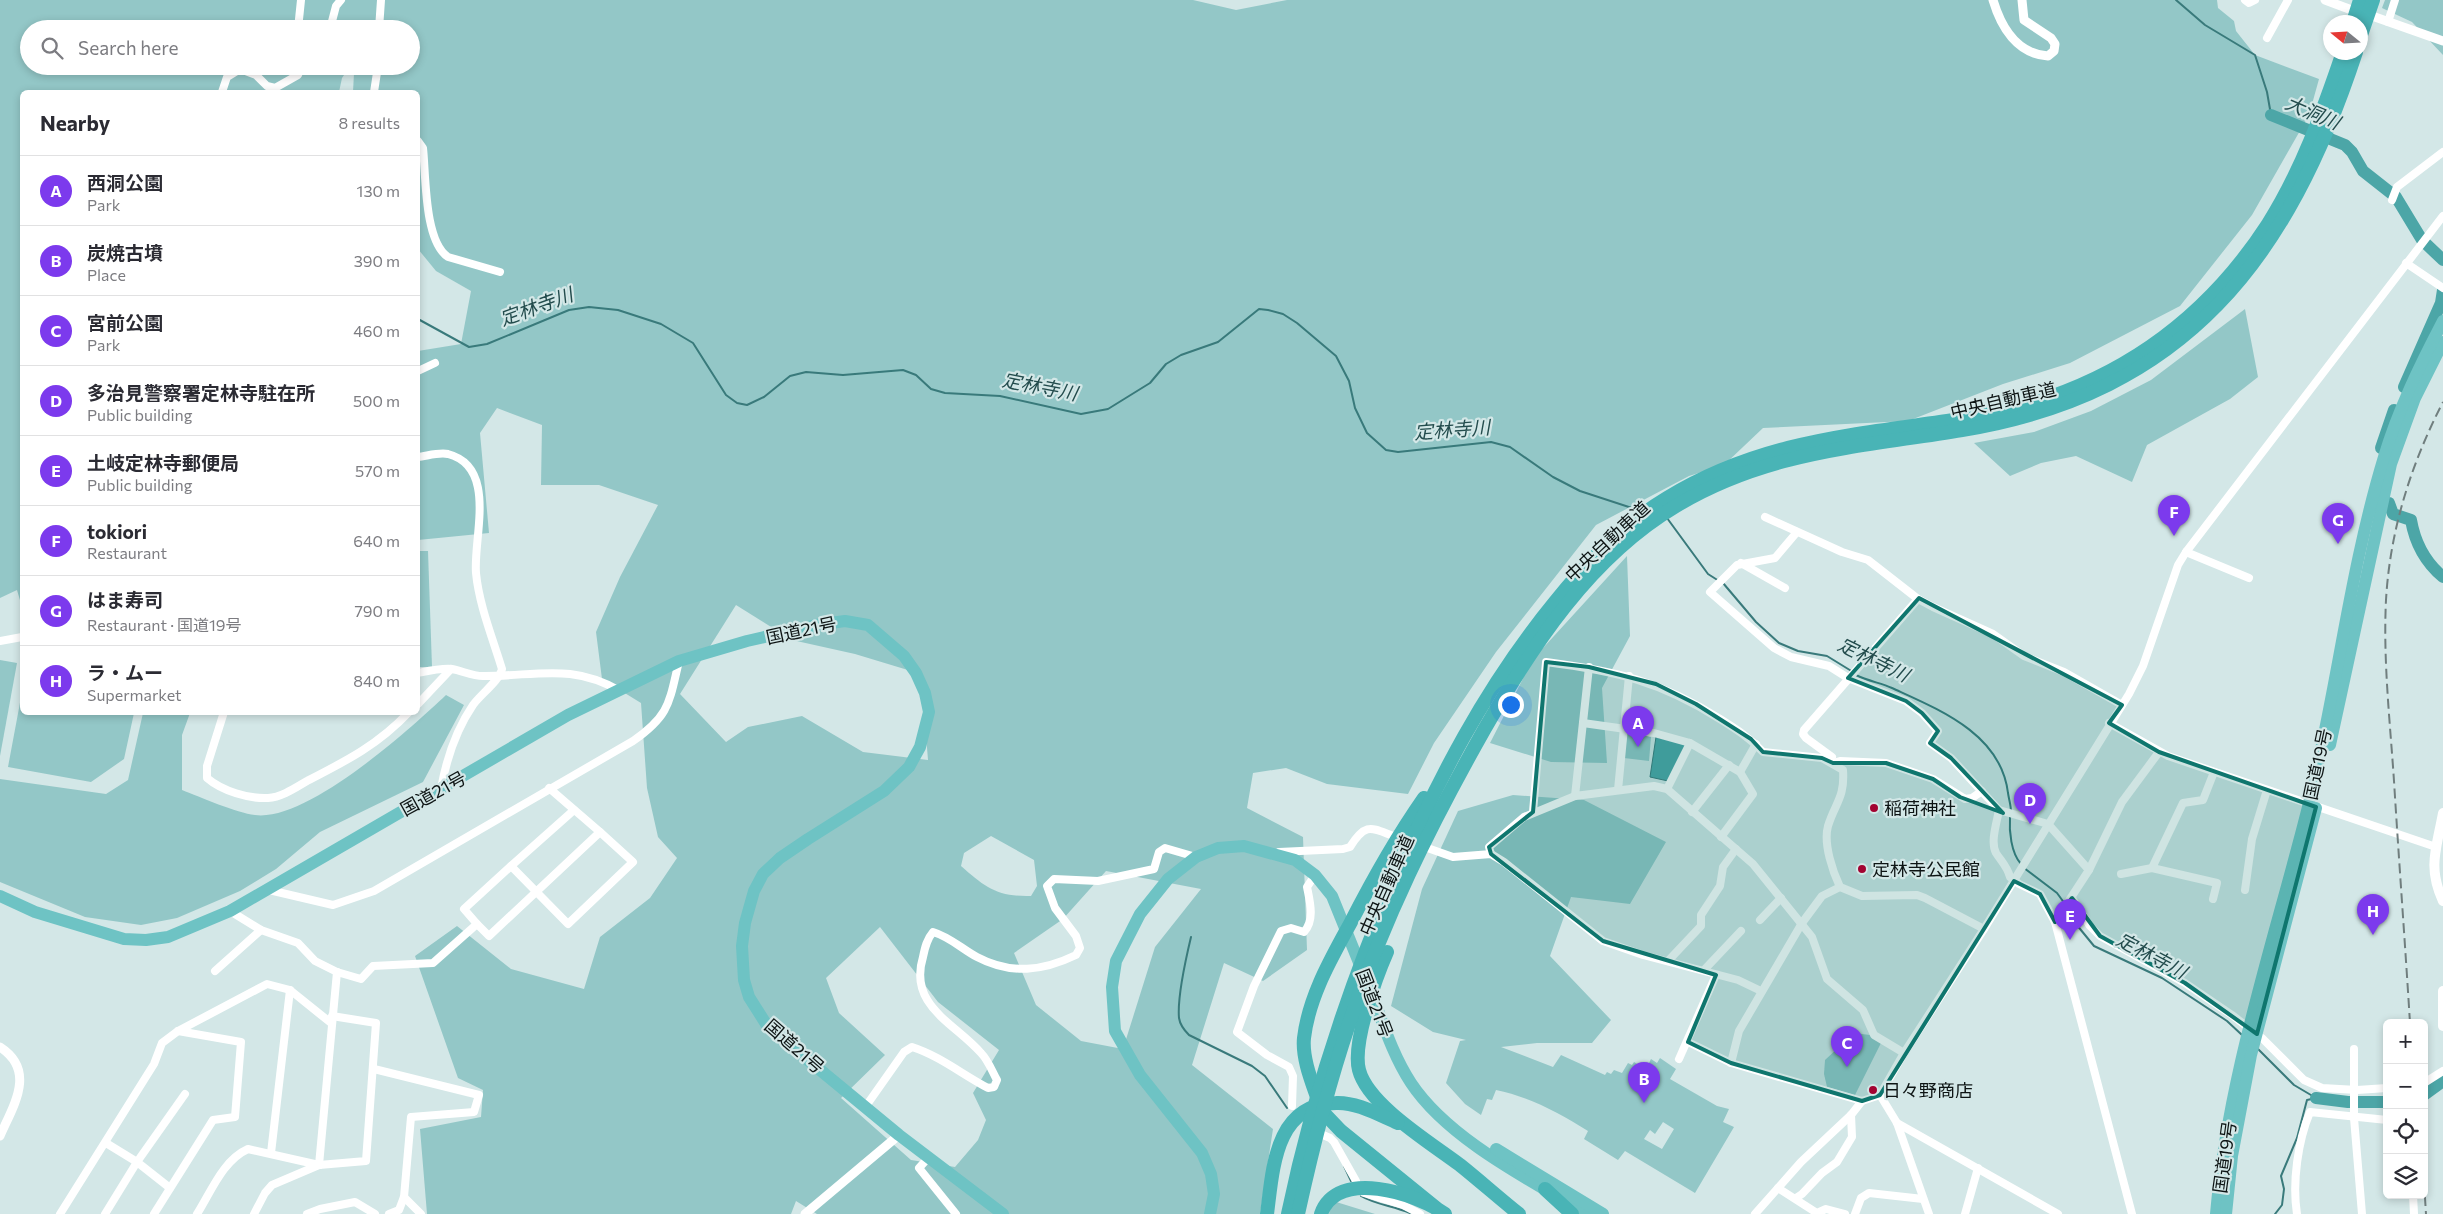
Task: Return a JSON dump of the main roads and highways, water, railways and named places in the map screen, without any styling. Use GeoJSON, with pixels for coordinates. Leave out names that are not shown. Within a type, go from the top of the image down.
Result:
{"type":"FeatureCollection","features":[{"type":"Feature","properties":{"kind":"highway"},"geometry":{"type":"LineString","coordinates":[[2368,15],[2373,0]]}},
{"type":"Feature","properties":{"kind":"highway","name":"中央自動車道"},"geometry":{"type":"LineString","coordinates":[[2323,124],[2341,60]]}},
{"type":"Feature","properties":{"kind":"highway","name":"中央自動車道"},"geometry":{"type":"LineString","coordinates":[[1329,1069],[1415,860],[1480,738],[1524,663],[1548,629],[1618,542],[1648,510],[1686,493],[1740,462],[1785,447],[1856,433],[1984,415],[2037,402],[2091,382],[2114,370],[2160,340],[2206,302],[2287,202],[2352,60]]}},
{"type":"Feature","properties":{"kind":"highway","name":"国道19号"},"geometry":{"type":"LineString","coordinates":[[2312,806],[2362,545],[2380,472],[2406,396],[2443,321]]}},
{"type":"Feature","properties":{"kind":"highway","name":"国道19号"},"geometry":{"type":"LineString","coordinates":[[2216,1214],[2226,1135],[2312,806],[2386,483],[2406,419],[2443,342]]}},
{"type":"Feature","properties":{"kind":"highway","name":"中央自動車道"},"geometry":{"type":"LineString","coordinates":[[1288,1214],[1329,1069],[1373,929],[1444,772],[1490,692],[1519,648],[1571,582],[1618,542]]}},
{"type":"Feature","properties":{"kind":"highway","name":"国道21号"},"geometry":{"type":"LineString","coordinates":[[0,896],[35,912],[124,939],[146,940],[168,937],[230,911],[269,890],[398,812],[441,790],[568,716],[679,661],[747,642],[845,621],[868,625],[888,640],[908,661],[925,693],[929,712],[920,747],[909,767],[884,791],[780,858],[763,874],[754,891],[745,923],[742,946],[744,980],[749,997],[768,1027],[900,1135],[1003,1214]]}},
{"type":"Feature","properties":{"kind":"highway"},"geometry":{"type":"LineString","coordinates":[[1480,738],[1422,866],[1381,967],[1360,1035],[1358,1069],[1367,1087],[1411,1129],[1461,1166],[1519,1214]]}},
{"type":"Feature","properties":{"kind":"highway"},"geometry":{"type":"LineString","coordinates":[[1440,1211],[1341,1131],[1320,1105],[1311,1080],[1304,1040],[1308,1015],[1320,982],[1388,851],[1444,772]]}},
{"type":"Feature","properties":{"kind":"highway","name":"国道21号"},"geometry":{"type":"LineString","coordinates":[[1210,1214],[1214,1194],[1211,1174],[1202,1153],[1140,1075],[1127,1054],[1116,1030],[1112,987],[1116,961],[1140,914],[1168,879],[1196,857],[1218,848],[1244,846],[1295,860],[1318,878],[1332,896],[1398,1060],[1412,1085],[1431,1106],[1449,1124],[1481,1148],[1587,1214]]}},
{"type":"Feature","properties":{"kind":"highway","name":"国道19号"},"geometry":{"type":"LineString","coordinates":[[2226,1214],[2232,1156],[2247,1052]]}},
{"type":"Feature","properties":{"kind":"highway"},"geometry":{"type":"LineString","coordinates":[[1267,1214],[1282,1137],[1291,1122],[1303,1112],[1318,1106],[1337,1102],[1362,1108],[1411,1129]]}},
{"type":"Feature","properties":{"kind":"highway","name":"国道21号"},"geometry":{"type":"LineString","coordinates":[[1431,1106],[1482,1141],[1603,1214]]}},
{"type":"Feature","properties":{"kind":"highway","name":"中央自動車道"},"geometry":{"type":"LineString","coordinates":[[1298,1214],[1307,1151]]}},
{"type":"Feature","properties":{"kind":"highway"},"geometry":{"type":"LineString","coordinates":[[1321,1214],[1324,1206],[1335,1194],[1352,1187],[1389,1192],[1440,1211]]}},
{"type":"Feature","properties":{"kind":"highway"},"geometry":{"type":"LineString","coordinates":[[1545,1189],[1572,1214]]}},
{"type":"Feature","properties":{"kind":"main road"},"geometry":{"type":"LineString","coordinates":[[2443,813],[2433,869],[2437,889],[2443,901]]}},
{"type":"Feature","properties":{"kind":"main road"},"geometry":{"type":"LineString","coordinates":[[2443,991],[2443,1026]]}},
{"type":"Feature","properties":{"kind":"waterway","name":"大洞川"},"geometry":{"type":"LineString","coordinates":[[2176,0],[2205,25],[2255,55],[2267,92],[2271,115]]}},
{"type":"Feature","properties":{"kind":"waterway","name":"大洞川"},"geometry":{"type":"LineString","coordinates":[[2271,115],[2345,145],[2352,152],[2363,171],[2396,197],[2422,240],[2443,260]]}},
{"type":"Feature","properties":{"kind":"waterway","name":"大洞川"},"geometry":{"type":"LineString","coordinates":[[2404,387],[2441,303],[2443,290]]}},
{"type":"Feature","properties":{"kind":"waterway","name":"定林寺川"},"geometry":{"type":"LineString","coordinates":[[420,320],[469,347],[487,344],[569,310],[589,307],[618,310],[661,324],[693,343],[726,395],[737,403],[747,405],[764,397],[790,376],[806,372],[843,375],[903,370],[916,375],[931,389],[945,393],[1000,396],[1081,414],[1108,409],[1150,383],[1166,364],[1181,355],[1218,342],[1259,309],[1268,310],[1283,314],[1297,323],[1336,356],[1349,381],[1355,408],[1367,433],[1386,450],[1398,452],[1491,442],[1510,447],[1553,477],[1580,491],[1638,510]]}},
{"type":"Feature","properties":{"kind":"waterway","name":"大洞川"},"geometry":{"type":"LineString","coordinates":[[2381,448],[2394,410]]}},
{"type":"Feature","properties":{"kind":"waterway","name":"大洞川"},"geometry":{"type":"LineString","coordinates":[[2389,503],[2393,514],[2411,520],[2422,552],[2443,577]]}},
{"type":"Feature","properties":{"kind":"waterway","name":"定林寺川"},"geometry":{"type":"LineString","coordinates":[[1667,518],[1708,574],[1719,581]]}},
{"type":"Feature","properties":{"kind":"waterway","name":"定林寺川"},"geometry":{"type":"LineString","coordinates":[[1723,583],[1756,622],[1779,643],[1798,651],[1827,656],[1853,672]]}},
{"type":"Feature","properties":{"kind":"waterway","name":"定林寺川"},"geometry":{"type":"LineString","coordinates":[[1856,675],[1888,686],[1929,705],[1948,715],[1981,740],[1994,755],[2003,772],[2011,812]]}},
{"type":"Feature","properties":{"kind":"waterway","name":"定林寺川"},"geometry":{"type":"LineString","coordinates":[[2010,817],[2010,835],[2013,848],[2021,864]]}},
{"type":"Feature","properties":{"kind":"waterway","name":"定林寺川"},"geometry":{"type":"LineString","coordinates":[[2024,868],[2057,893],[2065,904]]}},
{"type":"Feature","properties":{"kind":"waterway","name":"定林寺川"},"geometry":{"type":"LineString","coordinates":[[2068,908],[2076,924],[2094,946],[2162,978],[2227,1021],[2242,1035]]}},
{"type":"Feature","properties":{"kind":"waterway"},"geometry":{"type":"LineString","coordinates":[[1191,937],[1179,999],[1181,1025],[1189,1035],[1252,1066],[1265,1076],[1287,1108]]}},
{"type":"Feature","properties":{"kind":"waterway","name":"定林寺川"},"geometry":{"type":"LineString","coordinates":[[2257,1048],[2294,1085],[2316,1098]]}},
{"type":"Feature","properties":{"kind":"waterway","name":"定林寺川"},"geometry":{"type":"LineString","coordinates":[[2428,1092],[2443,1081]]}},
{"type":"Feature","properties":{"kind":"waterway"},"geometry":{"type":"LineString","coordinates":[[2275,1214],[2282,1205],[2284,1189],[2281,1176],[2297,1138],[2307,1100],[2316,1098]]}},
{"type":"Feature","properties":{"kind":"waterway","name":"定林寺川"},"geometry":{"type":"LineString","coordinates":[[2316,1098],[2348,1102],[2383,1102]]}},
{"type":"Feature","properties":{"kind":"waterway"},"geometry":{"type":"LineString","coordinates":[[1344,1166],[1351,1181]]}},
{"type":"Feature","properties":{"kind":"waterway"},"geometry":{"type":"LineString","coordinates":[[1361,1196],[1412,1214]]}},
{"type":"Feature","properties":{"kind":"railway"},"geometry":{"type":"LineString","coordinates":[[2410,1019],[2387,690],[2386,600],[2392,548],[2404,498],[2421,449],[2443,402]]}},
{"type":"Feature","properties":{"kind":"railway"},"geometry":{"type":"LineString","coordinates":[[2425,1199],[2426,1214]]}},
{"type":"Feature","properties":{"kind":"place","name":"tokiori"},"geometry":{"type":"Point","coordinates":[2174,536]}},
{"type":"Feature","properties":{"kind":"place","name":"はま寿司"},"geometry":{"type":"Point","coordinates":[2338,544]}},
{"type":"Feature","properties":{"kind":"place","name":"西洞公園"},"geometry":{"type":"Point","coordinates":[1638,747]}},
{"type":"Feature","properties":{"kind":"place","name":"稲荷神社"},"geometry":{"type":"Point","coordinates":[1874,808]}},
{"type":"Feature","properties":{"kind":"place","name":"多治見警察署定林寺駐在所"},"geometry":{"type":"Point","coordinates":[2030,824]}},
{"type":"Feature","properties":{"kind":"place","name":"定林寺公民館"},"geometry":{"type":"Point","coordinates":[1862,869]}},
{"type":"Feature","properties":{"kind":"place","name":"ラ・ムー"},"geometry":{"type":"Point","coordinates":[2373,935]}},
{"type":"Feature","properties":{"kind":"place","name":"土岐定林寺郵便局"},"geometry":{"type":"Point","coordinates":[2070,940]}},
{"type":"Feature","properties":{"kind":"place","name":"宮前公園"},"geometry":{"type":"Point","coordinates":[1847,1067]}},
{"type":"Feature","properties":{"kind":"place","name":"日々野商店"},"geometry":{"type":"Point","coordinates":[1873,1090]}},
{"type":"Feature","properties":{"kind":"place","name":"炭焼古墳"},"geometry":{"type":"Point","coordinates":[1644,1103]}}]}
